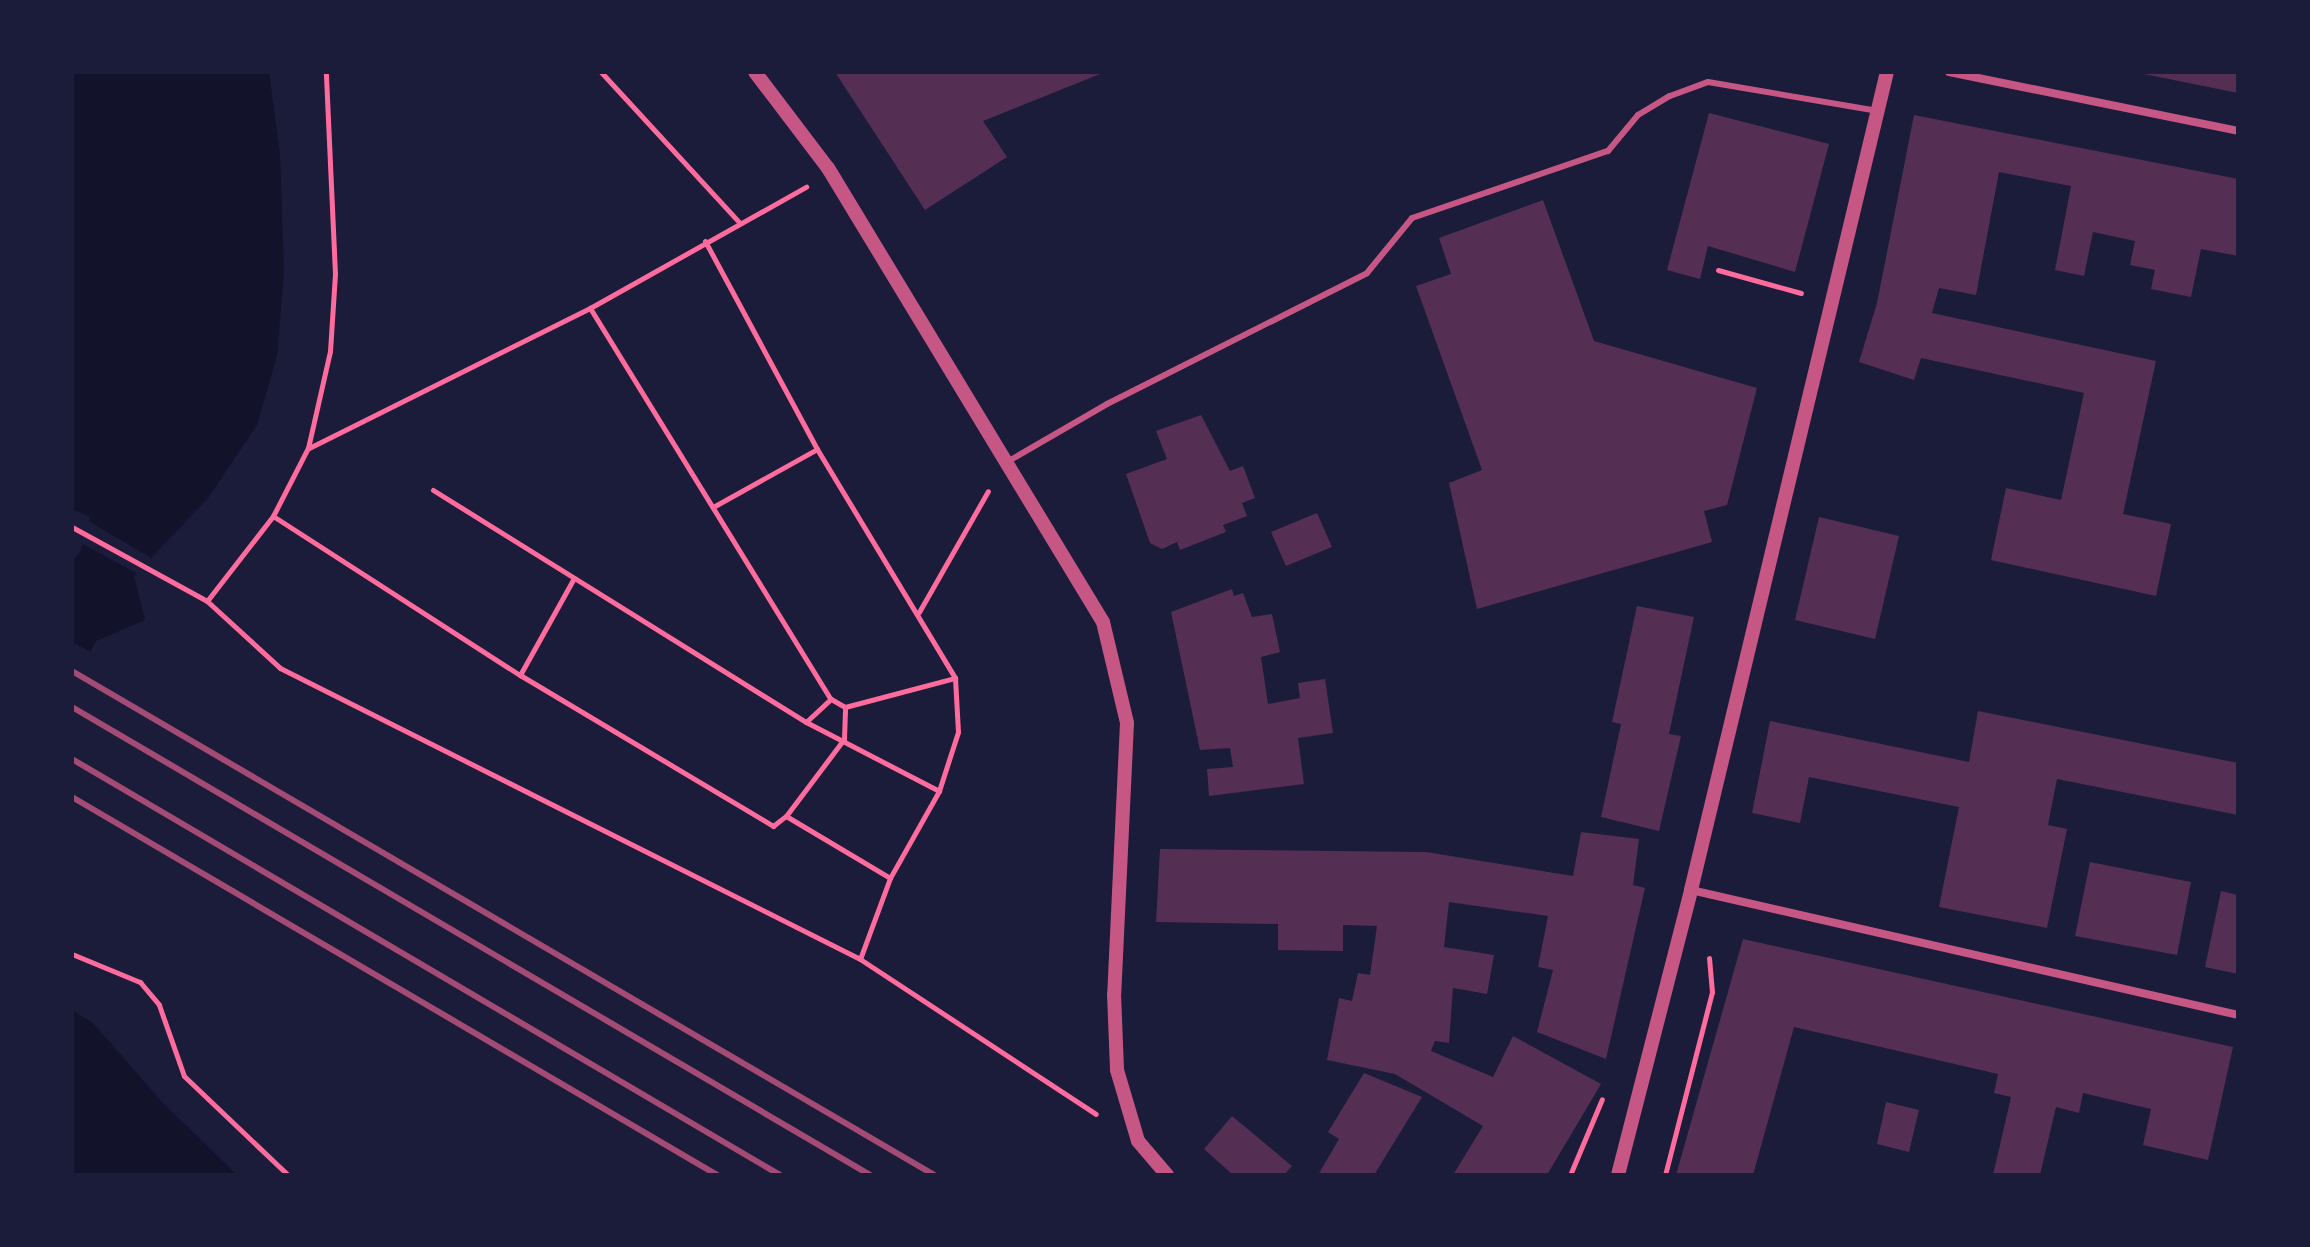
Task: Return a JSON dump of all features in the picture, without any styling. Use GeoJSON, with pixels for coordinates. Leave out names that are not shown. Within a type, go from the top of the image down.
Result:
{"type":"FeatureCollection","features":[{"type":"Feature","properties":{"kind":"street"},"geometry":{"type":"LineString","coordinates":[[755,72],[828,168],[1004,464],[1076,571],[1103,622],[1127,723],[1114,994],[1117,1070],[1138,1141],[1167,1175]]}},
{"type":"Feature","properties":{"kind":"street"},"geometry":{"type":"LineString","coordinates":[[1618,1175],[1691,890],[1887,72]]}},
{"type":"Feature","properties":{"kind":"street"},"geometry":{"type":"LineString","coordinates":[[1949,72],[2238,131]]}},
{"type":"Feature","properties":{"kind":"street"},"geometry":{"type":"LineString","coordinates":[[1691,890],[2238,1015]]}},
{"type":"Feature","properties":{"kind":"lane"},"geometry":{"type":"LineString","coordinates":[[1004,464],[1107,404],[1367,273],[1412,218],[1608,151],[1638,115],[1708,82],[1879,111]]}},
{"type":"Feature","properties":{"kind":"path"},"geometry":{"type":"LineString","coordinates":[[207,601],[273,516],[308,448],[330,351],[335,274],[326,72]]}},
{"type":"Feature","properties":{"kind":"path"},"geometry":{"type":"LineString","coordinates":[[601,72],[740,223]]}},
{"type":"Feature","properties":{"kind":"path"},"geometry":{"type":"LineString","coordinates":[[308,448],[590,308],[705,241],[807,187],[828,168]]}},
{"type":"Feature","properties":{"kind":"path"},"geometry":{"type":"LineString","coordinates":[[705,241],[817,449],[919,612],[955,678],[958,732],[939,791],[890,878],[860,959]]}},
{"type":"Feature","properties":{"kind":"path"},"geometry":{"type":"LineString","coordinates":[[1718,270],[1833,302]]}},
{"type":"Feature","properties":{"kind":"path"},"geometry":{"type":"LineString","coordinates":[[590,308],[831,699],[845,707],[955,678]]}},
{"type":"Feature","properties":{"kind":"path"},"geometry":{"type":"LineString","coordinates":[[712,507],[817,449]]}},
{"type":"Feature","properties":{"kind":"path"},"geometry":{"type":"LineString","coordinates":[[919,612],[1004,464]]}},
{"type":"Feature","properties":{"kind":"path"},"geometry":{"type":"LineString","coordinates":[[433,490],[806,722],[844,739],[939,791]]}},
{"type":"Feature","properties":{"kind":"path"},"geometry":{"type":"LineString","coordinates":[[273,516],[520,675],[773,826],[786,816],[844,739],[845,707]]}},
{"type":"Feature","properties":{"kind":"path"},"geometry":{"type":"LineString","coordinates":[[72,527],[207,601],[280,668],[860,959],[1138,1141]]}},
{"type":"Feature","properties":{"kind":"path"},"geometry":{"type":"LineString","coordinates":[[520,675],[574,578]]}},
{"type":"Feature","properties":{"kind":"path"},"geometry":{"type":"LineString","coordinates":[[806,722],[831,699]]}},
{"type":"Feature","properties":{"kind":"path"},"geometry":{"type":"LineString","coordinates":[[786,816],[890,878]]}},
{"type":"Feature","properties":{"kind":"path"},"geometry":{"type":"LineString","coordinates":[[72,954],[140,982],[159,1005],[184,1076],[288,1175]]}},
{"type":"Feature","properties":{"kind":"shaded area"},"geometry":{"type":"Polygon","coordinates":[[[72,72],[269,72],[280,154],[284,272],[277,356],[257,425],[208,498],[134,576],[145,620],[96,641],[72,685],[72,561],[81,551],[90,517],[72,509],[72,72]]]}},
{"type":"Feature","properties":{"kind":"shaded area"},"geometry":{"type":"Polygon","coordinates":[[[72,1010],[93,1023],[163,1103],[237,1175],[72,1175],[72,1010]]]}},
{"type":"Feature","properties":{"kind":"pier"},"geometry":{"type":"Polygon","coordinates":[[[85,519],[153,559],[140,575],[79,542],[85,519]]]}},
{"type":"Feature","properties":{"kind":"pier"},"geometry":{"type":"Polygon","coordinates":[[[72,642],[95,654],[72,689],[72,642]]]}},
{"type":"Feature","properties":{"kind":"building"},"geometry":{"type":"Polygon","coordinates":[[[835,72],[1105,72],[983,121],[1007,157],[925,210],[835,72]]]}},
{"type":"Feature","properties":{"kind":"building"},"geometry":{"type":"Polygon","coordinates":[[[2238,72],[2238,93],[2139,73],[2238,72]]]}},
{"type":"Feature","properties":{"kind":"building"},"geometry":{"type":"Polygon","coordinates":[[[1709,113],[1829,144],[1795,272],[1708,246],[1700,279],[1667,270],[1709,113]]]}},
{"type":"Feature","properties":{"kind":"building"},"geometry":{"type":"Polygon","coordinates":[[[1914,115],[2238,179],[2238,256],[2201,249],[2191,297],[2151,289],[2155,270],[2130,265],[2135,241],[2093,232],[2084,276],[2055,270],[2071,186],[1999,172],[1976,295],[1939,288],[1932,313],[2156,361],[2123,514],[2171,524],[2156,596],[1991,560],[2006,488],[2061,500],[2084,393],[1921,358],[1914,380],[1859,362],[1877,303],[1914,115]]]}},
{"type":"Feature","properties":{"kind":"building"},"geometry":{"type":"Polygon","coordinates":[[[1543,200],[1594,341],[1757,388],[1727,505],[1704,511],[1712,542],[1477,609],[1449,483],[1482,470],[1416,286],[1451,274],[1439,238],[1543,200]]]}},
{"type":"Feature","properties":{"kind":"building"},"geometry":{"type":"Polygon","coordinates":[[[1201,415],[1230,471],[1243,466],[1255,498],[1242,503],[1247,516],[1223,525],[1226,532],[1180,550],[1177,542],[1162,549],[1150,543],[1126,474],[1167,459],[1156,431],[1201,415]]]}},
{"type":"Feature","properties":{"kind":"building"},"geometry":{"type":"Polygon","coordinates":[[[1317,513],[1332,547],[1286,566],[1271,532],[1317,513]]]}},
{"type":"Feature","properties":{"kind":"building"},"geometry":{"type":"Polygon","coordinates":[[[1819,517],[1899,536],[1875,639],[1795,620],[1819,517]]]}},
{"type":"Feature","properties":{"kind":"building"},"geometry":{"type":"Polygon","coordinates":[[[1232,589],[1234,596],[1243,593],[1252,617],[1272,614],[1280,652],[1261,657],[1268,704],[1300,698],[1298,683],[1325,679],[1333,733],[1298,738],[1304,784],[1209,796],[1207,769],[1233,767],[1230,748],[1200,750],[1171,612],[1232,589]]]}},
{"type":"Feature","properties":{"kind":"building"},"geometry":{"type":"Polygon","coordinates":[[[1637,606],[1694,617],[1669,734],[1681,736],[1659,831],[1601,817],[1621,724],[1612,722],[1637,606]]]}},
{"type":"Feature","properties":{"kind":"building"},"geometry":{"type":"Polygon","coordinates":[[[1978,711],[2238,763],[2238,815],[2057,779],[2048,825],[2067,829],[2047,928],[1939,907],[1959,807],[1809,777],[1800,823],[1752,813],[1770,721],[1969,762],[1978,711]]]}},
{"type":"Feature","properties":{"kind":"building"},"geometry":{"type":"Polygon","coordinates":[[[1581,832],[1639,839],[1633,885],[1645,888],[1606,1059],[1537,1032],[1553,970],[1538,967],[1548,916],[1449,902],[1444,947],[1494,955],[1487,994],[1453,988],[1449,1043],[1435,1041],[1431,1051],[1493,1077],[1513,1036],[1601,1084],[1547,1175],[1453,1175],[1483,1126],[1395,1074],[1327,1060],[1339,998],[1352,1001],[1358,973],[1370,975],[1377,926],[1343,925],[1343,951],[1278,950],[1278,924],[1156,922],[1160,849],[1426,852],[1573,876],[1581,832]]]}},
{"type":"Feature","properties":{"kind":"building"},"geometry":{"type":"Polygon","coordinates":[[[2090,862],[2191,882],[2177,955],[2075,936],[2090,862]]]}},
{"type":"Feature","properties":{"kind":"building"},"geometry":{"type":"Polygon","coordinates":[[[2221,891],[2238,895],[2238,974],[2205,967],[2221,891]]]}},
{"type":"Feature","properties":{"kind":"building"},"geometry":{"type":"Polygon","coordinates":[[[1743,939],[2233,1047],[2208,1160],[2143,1145],[2151,1109],[2083,1093],[2079,1113],[2056,1107],[2040,1175],[1993,1175],[2011,1097],[1994,1093],[1998,1074],[1794,1027],[1753,1175],[1676,1175],[1743,939]]]}},
{"type":"Feature","properties":{"kind":"building"},"geometry":{"type":"Polygon","coordinates":[[[1364,1073],[1422,1097],[1374,1175],[1318,1175],[1339,1139],[1328,1132],[1364,1073]]]}},
{"type":"Feature","properties":{"kind":"building"},"geometry":{"type":"Polygon","coordinates":[[[1886,1102],[1919,1110],[1909,1152],[1877,1144],[1886,1102]]]}},
{"type":"Feature","properties":{"kind":"building"},"geometry":{"type":"Polygon","coordinates":[[[1232,1116],[1292,1166],[1284,1175],[1233,1175],[1204,1149],[1232,1116]]]}},
{"type":"Feature","properties":{"kind":"railway"},"geometry":{"type":"LineString","coordinates":[[72,671],[934,1175]]}},
{"type":"Feature","properties":{"kind":"railway"},"geometry":{"type":"LineString","coordinates":[[72,707],[870,1175]]}},
{"type":"Feature","properties":{"kind":"railway"},"geometry":{"type":"LineString","coordinates":[[72,759],[780,1175]]}},
{"type":"Feature","properties":{"kind":"railway"},"geometry":{"type":"LineString","coordinates":[[72,797],[717,1175]]}}]}
